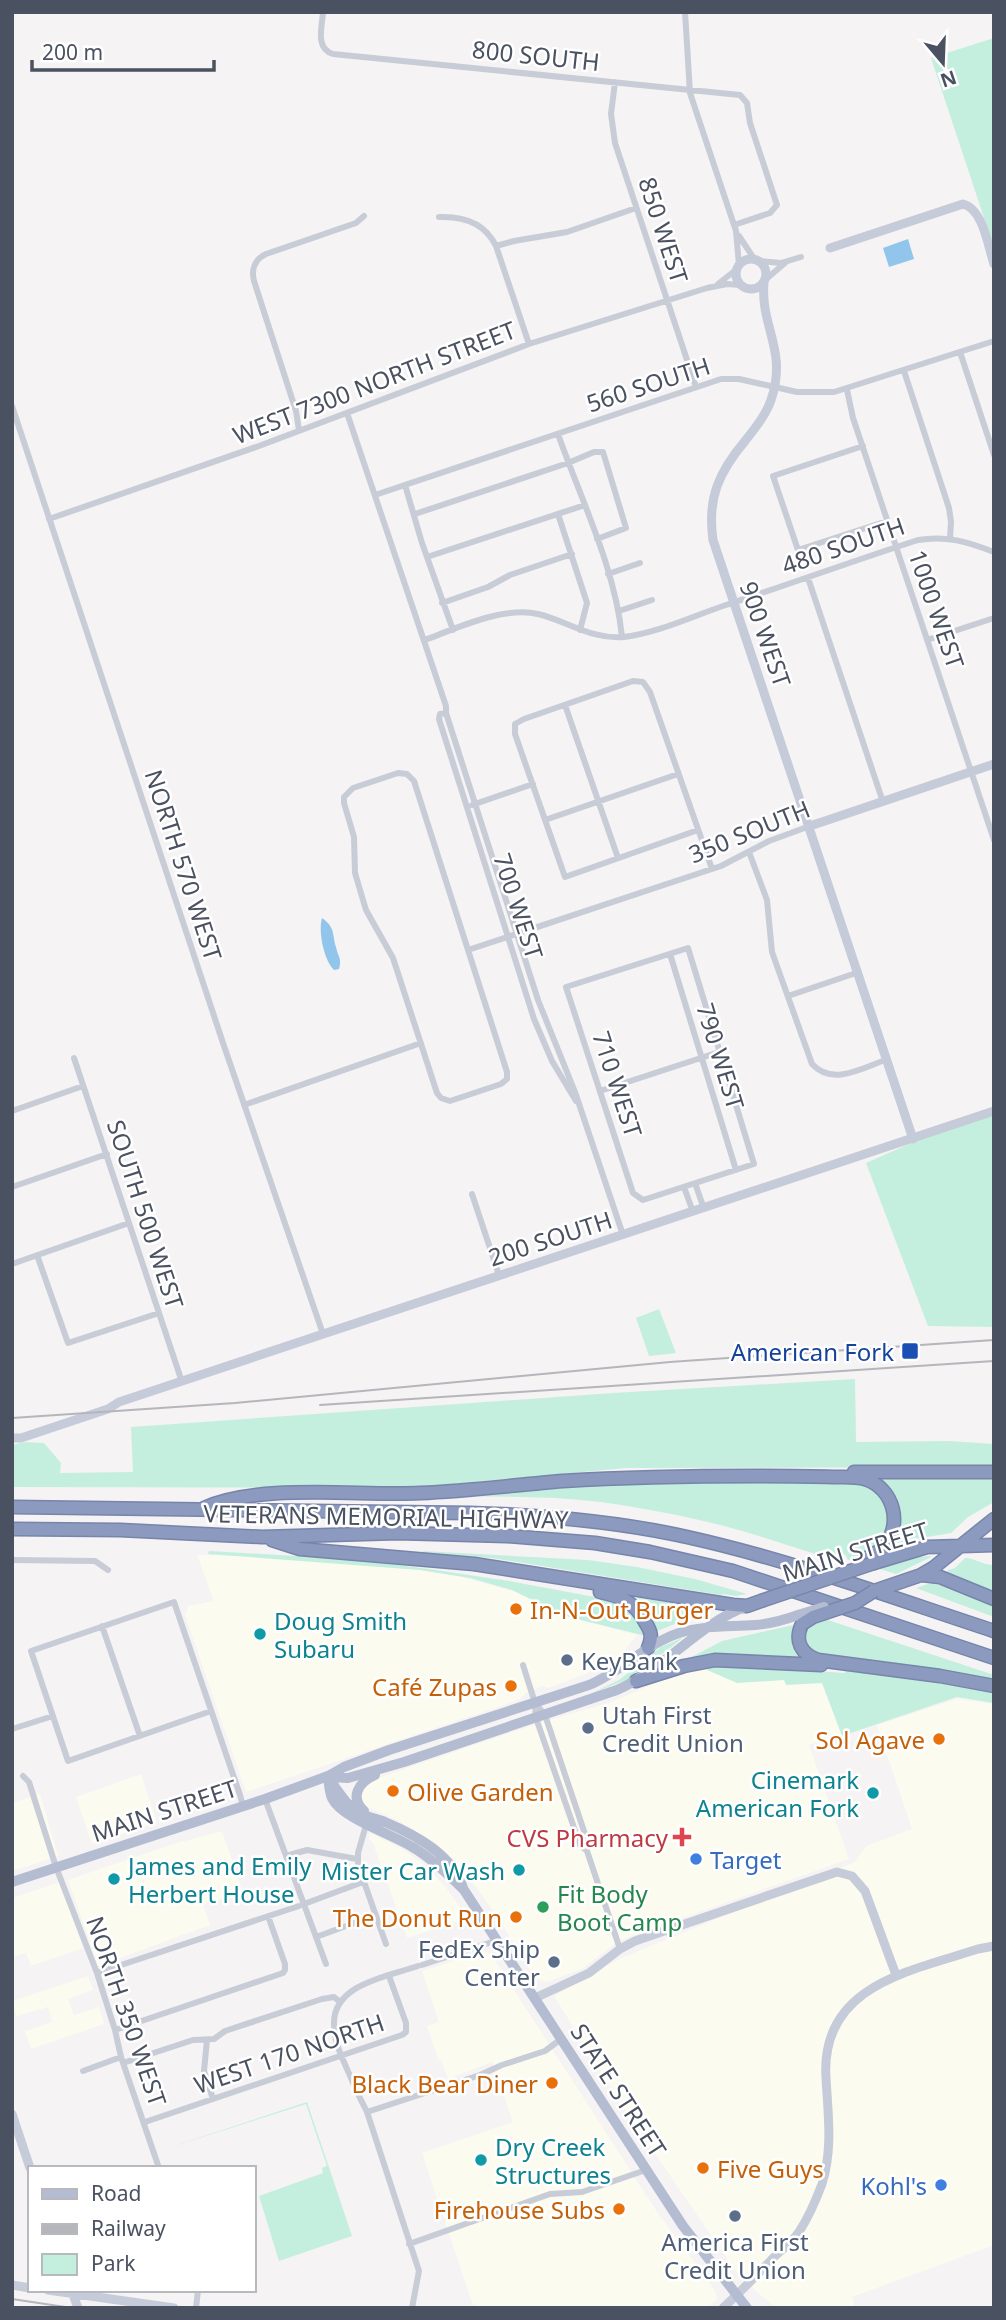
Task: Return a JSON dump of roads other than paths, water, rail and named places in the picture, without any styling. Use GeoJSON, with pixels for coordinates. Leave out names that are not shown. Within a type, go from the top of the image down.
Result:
{"type":"FeatureCollection","features":[{"type":"Feature","properties":{"kind":"highway"},"geometry":{"type":"LineString","coordinates":[[802,1476],[851,1472],[994,1472]]}},
{"type":"Feature","properties":{"kind":"highway"},"geometry":{"type":"LineString","coordinates":[[201,1510],[220,1501],[276,1494],[424,1493],[632,1478],[802,1476],[863,1479],[877,1485],[893,1509],[893,1527],[883,1547],[869,1561]]}},
{"type":"Feature","properties":{"kind":"highway","name":"VETERANS MEMORIAL HIGHWAY"},"geometry":{"type":"LineString","coordinates":[[12,1507],[516,1514],[622,1525],[763,1557],[994,1631]]}},
{"type":"Feature","properties":{"kind":"highway"},"geometry":{"type":"LineString","coordinates":[[961,1546],[994,1519]]}},
{"type":"Feature","properties":{"kind":"highway","name":"VETERANS MEMORIAL HIGHWAY"},"geometry":{"type":"LineString","coordinates":[[12,1529],[120,1530],[262,1537],[398,1534],[507,1536],[615,1546],[733,1571],[994,1658]]}},
{"type":"Feature","properties":{"kind":"highway"},"geometry":{"type":"LineString","coordinates":[[262,1537],[300,1549],[452,1561],[747,1606]]}},
{"type":"Feature","properties":{"kind":"highway"},"geometry":{"type":"LineString","coordinates":[[961,1546],[994,1545]]}},
{"type":"Feature","properties":{"kind":"highway","name":"MAIN STREET"},"geometry":{"type":"LineString","coordinates":[[747,1606],[800,1588],[830,1571],[921,1549],[961,1546]]}},
{"type":"Feature","properties":{"kind":"highway","name":"MAIN STREET"},"geometry":{"type":"LineString","coordinates":[[800,1620],[855,1603],[874,1591],[921,1575],[961,1546]]}},
{"type":"Feature","properties":{"kind":"highway"},"geometry":{"type":"LineString","coordinates":[[508,1569],[626,1600],[638,1610],[650,1631],[651,1641],[648,1648]]}},
{"type":"Feature","properties":{"kind":"highway"},"geometry":{"type":"LineString","coordinates":[[921,1575],[940,1577],[994,1599]]}},
{"type":"Feature","properties":{"kind":"highway"},"geometry":{"type":"LineString","coordinates":[[800,1620],[798,1640],[806,1654],[818,1660],[994,1686]]}},
{"type":"Feature","properties":{"kind":"highway"},"geometry":{"type":"LineString","coordinates":[[635,1681],[715,1660],[855,1665]]}},
{"type":"Feature","properties":{"kind":"main road","name":"MAIN STREET"},"geometry":{"type":"LineString","coordinates":[[328,1776],[348,1778],[404,1762],[610,1693],[665,1662],[711,1626],[747,1606]]}},
{"type":"Feature","properties":{"kind":"main road","name":"MAIN STREET"},"geometry":{"type":"LineString","coordinates":[[12,1882],[265,1799],[328,1776],[389,1749],[601,1679],[619,1670],[648,1648],[680,1633],[711,1626],[800,1620]]}},
{"type":"Feature","properties":{"kind":"main road"},"geometry":{"type":"LineString","coordinates":[[370,1821],[358,1804],[359,1787],[366,1779],[404,1762]]}},
{"type":"Feature","properties":{"kind":"main road","name":"STATE STREET"},"geometry":{"type":"LineString","coordinates":[[328,1776],[331,1795],[337,1805],[354,1819],[370,1821],[416,1837],[453,1868],[459,1875],[464,1890]]}},
{"type":"Feature","properties":{"kind":"main road","name":"STATE STREET"},"geometry":{"type":"LineString","coordinates":[[370,1821],[418,1850],[464,1890],[683,2226],[747,2308]]}},
{"type":"Feature","properties":{"kind":"street","name":"800 SOUTH"},"geometry":{"type":"LineString","coordinates":[[323,12],[320,40],[325,50],[333,54],[738,94],[744,98],[776,199],[776,207],[770,213],[735,228]]}},
{"type":"Feature","properties":{"kind":"street"},"geometry":{"type":"LineString","coordinates":[[685,12],[689,89],[735,228],[737,279],[744,287],[758,288],[774,270],[786,262]]}},
{"type":"Feature","properties":{"kind":"street","name":"850 WEST"},"geometry":{"type":"LineString","coordinates":[[615,82],[612,129],[696,387]]}},
{"type":"Feature","properties":{"kind":"street"},"geometry":{"type":"LineString","coordinates":[[830,247],[957,204],[968,205],[979,220],[994,264]]}},
{"type":"Feature","properties":{"kind":"street"},"geometry":{"type":"LineString","coordinates":[[496,246],[567,232],[636,208]]}},
{"type":"Feature","properties":{"kind":"street"},"geometry":{"type":"LineString","coordinates":[[299,430],[294,404],[253,277],[254,265],[266,254],[356,223],[364,216]]}},
{"type":"Feature","properties":{"kind":"street"},"geometry":{"type":"LineString","coordinates":[[439,217],[475,222],[486,231],[496,246],[529,344]]}},
{"type":"Feature","properties":{"kind":"street"},"geometry":{"type":"LineString","coordinates":[[735,228],[765,269],[764,282]]}},
{"type":"Feature","properties":{"kind":"street"},"geometry":{"type":"LineString","coordinates":[[738,267],[744,261],[786,262],[801,257]]}},
{"type":"Feature","properties":{"kind":"street","name":"WEST 7300 NORTH STREET"},"geometry":{"type":"LineString","coordinates":[[50,519],[259,446],[529,344],[713,286],[727,278],[738,267]]}},
{"type":"Feature","properties":{"kind":"street","name":"900 WEST"},"geometry":{"type":"LineString","coordinates":[[764,282],[763,299],[776,351],[775,388],[764,416],[723,470],[713,499],[713,540],[913,1139]]}},
{"type":"Feature","properties":{"kind":"street","name":"WEST 7300 NORTH STREET"},"geometry":{"type":"LineString","coordinates":[[713,286],[744,287]]}},
{"type":"Feature","properties":{"kind":"street","name":"900 WEST"},"geometry":{"type":"LineString","coordinates":[[744,287],[766,316]]}},
{"type":"Feature","properties":{"kind":"street","name":"560 SOUTH"},"geometry":{"type":"LineString","coordinates":[[375,495],[721,379],[733,378],[775,388],[826,393],[846,390],[994,341]]}},
{"type":"Feature","properties":{"kind":"street"},"geometry":{"type":"LineString","coordinates":[[960,352],[994,455]]}},
{"type":"Feature","properties":{"kind":"street"},"geometry":{"type":"LineString","coordinates":[[904,371],[949,508],[950,538]]}},
{"type":"Feature","properties":{"kind":"street","name":"1000 WEST"},"geometry":{"type":"LineString","coordinates":[[846,390],[994,839]]}},
{"type":"Feature","properties":{"kind":"street","name":"NORTH 570 WEST"},"geometry":{"type":"LineString","coordinates":[[12,406],[244,1105],[323,1334]]}},
{"type":"Feature","properties":{"kind":"street","name":"700 WEST"},"geometry":{"type":"LineString","coordinates":[[347,413],[425,640],[538,1000],[580,1108],[623,1235]]}},
{"type":"Feature","properties":{"kind":"street"},"geometry":{"type":"LineString","coordinates":[[558,434],[597,538],[619,611],[622,637]]}},
{"type":"Feature","properties":{"kind":"street"},"geometry":{"type":"LineString","coordinates":[[863,446],[773,476],[798,550],[887,521]]}},
{"type":"Feature","properties":{"kind":"street"},"geometry":{"type":"LineString","coordinates":[[415,514],[594,452],[603,452],[626,528],[597,538]]}},
{"type":"Feature","properties":{"kind":"street"},"geometry":{"type":"LineString","coordinates":[[405,485],[453,630]]}},
{"type":"Feature","properties":{"kind":"street"},"geometry":{"type":"LineString","coordinates":[[427,557],[585,505]]}},
{"type":"Feature","properties":{"kind":"street"},"geometry":{"type":"LineString","coordinates":[[558,514],[587,603],[580,630]]}},
{"type":"Feature","properties":{"kind":"street","name":"480 SOUTH"},"geometry":{"type":"LineString","coordinates":[[425,640],[496,615],[523,612],[537,614],[604,637],[622,637],[645,632],[925,539],[950,538],[967,541],[994,552]]}},
{"type":"Feature","properties":{"kind":"street"},"geometry":{"type":"LineString","coordinates":[[442,603],[488,587],[510,575],[572,554]]}},
{"type":"Feature","properties":{"kind":"street"},"geometry":{"type":"LineString","coordinates":[[608,574],[640,563]]}},
{"type":"Feature","properties":{"kind":"street"},"geometry":{"type":"LineString","coordinates":[[808,578],[883,802]]}},
{"type":"Feature","properties":{"kind":"street"},"geometry":{"type":"LineString","coordinates":[[619,611],[652,600]]}},
{"type":"Feature","properties":{"kind":"street"},"geometry":{"type":"LineString","coordinates":[[927,640],[994,618]]}},
{"type":"Feature","properties":{"kind":"street"},"geometry":{"type":"LineString","coordinates":[[698,830],[565,877],[515,734],[517,722],[633,681],[642,682],[650,691],[712,869]]}},
{"type":"Feature","properties":{"kind":"street"},"geometry":{"type":"LineString","coordinates":[[565,705],[618,858]]}},
{"type":"Feature","properties":{"kind":"street","name":"700 WEST"},"geometry":{"type":"LineString","coordinates":[[446,713],[440,714],[439,719],[529,1003],[544,1044],[580,1108]]}},
{"type":"Feature","properties":{"kind":"street","name":"350 SOUTH"},"geometry":{"type":"LineString","coordinates":[[468,950],[712,869],[776,837],[994,764]]}},
{"type":"Feature","properties":{"kind":"street"},"geometry":{"type":"LineString","coordinates":[[398,773],[412,778],[468,950],[507,1072],[506,1079],[501,1084],[453,1100],[444,1100],[437,1093],[393,958],[369,918],[355,873],[354,837],[344,803],[348,792],[398,773]]}},
{"type":"Feature","properties":{"kind":"street"},"geometry":{"type":"LineString","coordinates":[[545,820],[678,774]]}},
{"type":"Feature","properties":{"kind":"street"},"geometry":{"type":"LineString","coordinates":[[467,807],[533,784]]}},
{"type":"Feature","properties":{"kind":"street"},"geometry":{"type":"LineString","coordinates":[[749,852],[767,900],[770,945],[810,1060],[823,1073],[832,1076],[888,1059]]}},
{"type":"Feature","properties":{"kind":"street","name":"790 WEST"},"geometry":{"type":"LineString","coordinates":[[688,948],[754,1164],[736,1170],[670,954],[688,948]]}},
{"type":"Feature","properties":{"kind":"street","name":"710 WEST"},"geometry":{"type":"LineString","coordinates":[[670,954],[566,987],[633,1193],[637,1198],[645,1200],[684,1187]]}},
{"type":"Feature","properties":{"kind":"street"},"geometry":{"type":"LineString","coordinates":[[788,996],[859,972]]}},
{"type":"Feature","properties":{"kind":"street"},"geometry":{"type":"LineString","coordinates":[[244,1105],[421,1043]]}},
{"type":"Feature","properties":{"kind":"street"},"geometry":{"type":"LineString","coordinates":[[600,1091],[719,1052]]}},
{"type":"Feature","properties":{"kind":"street","name":"SOUTH 500 WEST"},"geometry":{"type":"LineString","coordinates":[[74,1058],[182,1382]]}},
{"type":"Feature","properties":{"kind":"street"},"geometry":{"type":"LineString","coordinates":[[12,1111],[83,1086]]}},
{"type":"Feature","properties":{"kind":"street","name":"200 SOUTH"},"geometry":{"type":"LineString","coordinates":[[12,1437],[20,1438],[108,1409],[118,1402],[994,1111]]}},
{"type":"Feature","properties":{"kind":"street"},"geometry":{"type":"LineString","coordinates":[[12,1187],[107,1154]]}},
{"type":"Feature","properties":{"kind":"street"},"geometry":{"type":"LineString","coordinates":[[693,1212],[684,1187],[736,1170]]}},
{"type":"Feature","properties":{"kind":"street"},"geometry":{"type":"LineString","coordinates":[[695,1183],[704,1209]]}},
{"type":"Feature","properties":{"kind":"street"},"geometry":{"type":"LineString","coordinates":[[472,1194],[499,1275]]}},
{"type":"Feature","properties":{"kind":"street"},"geometry":{"type":"LineString","coordinates":[[12,1264],[129,1223]]}},
{"type":"Feature","properties":{"kind":"street"},"geometry":{"type":"LineString","coordinates":[[37,1255],[68,1343],[159,1313]]}},
{"type":"Feature","properties":{"kind":"street"},"geometry":{"type":"LineString","coordinates":[[12,1560],[95,1562],[108,1570]]}},
{"type":"Feature","properties":{"kind":"street"},"geometry":{"type":"LineString","coordinates":[[211,1712],[68,1761],[31,1651],[174,1602],[243,1806]]}},
{"type":"Feature","properties":{"kind":"street"},"geometry":{"type":"LineString","coordinates":[[102,1626],[140,1736]]}},
{"type":"Feature","properties":{"kind":"street"},"geometry":{"type":"LineString","coordinates":[[523,1665],[580,1845],[587,1851],[620,1949]]}},
{"type":"Feature","properties":{"kind":"street"},"geometry":{"type":"LineString","coordinates":[[12,1729],[53,1716]]}},
{"type":"Feature","properties":{"kind":"street","name":"NORTH 350 WEST"},"geometry":{"type":"LineString","coordinates":[[23,1776],[29,1782],[56,1867],[97,1973],[122,2060],[158,2166]]}},
{"type":"Feature","properties":{"kind":"street"},"geometry":{"type":"LineString","coordinates":[[265,1799],[301,1905],[326,1964]]}},
{"type":"Feature","properties":{"kind":"street"},"geometry":{"type":"LineString","coordinates":[[370,1821],[357,1859],[386,1944]]}},
{"type":"Feature","properties":{"kind":"street"},"geometry":{"type":"LineString","coordinates":[[286,1856],[307,1850],[357,1859]]}},
{"type":"Feature","properties":{"kind":"street"},"geometry":{"type":"LineString","coordinates":[[535,1997],[589,1973],[620,1949],[654,1934],[836,1872],[852,1876],[865,1891],[896,1975]]}},
{"type":"Feature","properties":{"kind":"street"},"geometry":{"type":"LineString","coordinates":[[97,1973],[363,1882]]}},
{"type":"Feature","properties":{"kind":"street"},"geometry":{"type":"LineString","coordinates":[[316,1937],[376,1915]]}},
{"type":"Feature","properties":{"kind":"street"},"geometry":{"type":"LineString","coordinates":[[115,2030],[280,1975],[285,1970],[285,1964],[268,1916]]}},
{"type":"Feature","properties":{"kind":"street"},"geometry":{"type":"LineString","coordinates":[[412,2308],[419,2271],[367,2112],[342,2057],[334,2027],[334,2016],[340,2002],[353,1990],[498,1940]]}},
{"type":"Feature","properties":{"kind":"street"},"geometry":{"type":"LineString","coordinates":[[978,1949],[994,1941]]}},
{"type":"Feature","properties":{"kind":"street"},"geometry":{"type":"LineString","coordinates":[[723,2308],[798,2234],[822,2183],[829,2150],[830,2121],[826,2073],[833,2033],[841,2015],[857,1998],[896,1975],[994,1946]]}},
{"type":"Feature","properties":{"kind":"street","name":"WEST 170 NORTH"},"geometry":{"type":"LineString","coordinates":[[145,2122],[342,2057],[394,2039],[406,2032],[406,2023],[390,1976]]}},
{"type":"Feature","properties":{"kind":"street"},"geometry":{"type":"LineString","coordinates":[[83,2071],[192,2040],[214,2039],[225,2031],[322,1999],[334,1997],[340,2002]]}},
{"type":"Feature","properties":{"kind":"street"},"geometry":{"type":"LineString","coordinates":[[367,2112],[545,2051],[561,2039]]}},
{"type":"Feature","properties":{"kind":"street"},"geometry":{"type":"LineString","coordinates":[[207,2040],[204,2071],[213,2099]]}},
{"type":"Feature","properties":{"kind":"street"},"geometry":{"type":"LineString","coordinates":[[12,2114],[29,2166]]}},
{"type":"Feature","properties":{"kind":"street"},"geometry":{"type":"LineString","coordinates":[[409,2244],[550,2194],[582,2192],[646,2170]]}},
{"type":"Feature","properties":{"kind":"street"},"geometry":{"type":"LineString","coordinates":[[78,2308],[72,2292],[174,2308]]}},
{"type":"Feature","properties":{"kind":"water"},"geometry":{"type":"Polygon","coordinates":[[[908,239],[914,259],[889,267],[883,248],[908,239]]]}},
{"type":"Feature","properties":{"kind":"water"},"geometry":{"type":"Polygon","coordinates":[[[322,918],[333,932],[340,960],[339,969],[334,970],[325,953],[321,938],[322,918]]]}},
{"type":"Feature","properties":{"kind":"railway"},"geometry":{"type":"LineString","coordinates":[[12,1418],[235,1403],[670,1362],[994,1340]]}},
{"type":"Feature","properties":{"kind":"railway"},"geometry":{"type":"LineString","coordinates":[[320,1405],[994,1361]]}},
{"type":"Feature","properties":{"kind":"railway"},"geometry":{"type":"LineString","coordinates":[[12,2299],[72,2308]]}},
{"type":"Feature","properties":{"kind":"place","name":"American Fork"},"geometry":{"type":"Point","coordinates":[910,1351]}},
{"type":"Feature","properties":{"kind":"place","name":"In-N-Out Burger"},"geometry":{"type":"Point","coordinates":[516,1609]}},
{"type":"Feature","properties":{"kind":"place","name":"Doug Smith Subaru"},"geometry":{"type":"Point","coordinates":[260,1634]}},
{"type":"Feature","properties":{"kind":"place","name":"KeyBank"},"geometry":{"type":"Point","coordinates":[567,1660]}},
{"type":"Feature","properties":{"kind":"place","name":"Café Zupas"},"geometry":{"type":"Point","coordinates":[511,1686]}},
{"type":"Feature","properties":{"kind":"place","name":"Utah First Credit Union"},"geometry":{"type":"Point","coordinates":[588,1728]}},
{"type":"Feature","properties":{"kind":"place","name":"Sol Agave"},"geometry":{"type":"Point","coordinates":[939,1739]}},
{"type":"Feature","properties":{"kind":"place","name":"Olive Garden"},"geometry":{"type":"Point","coordinates":[393,1791]}},
{"type":"Feature","properties":{"kind":"place","name":"Cinemark American Fork"},"geometry":{"type":"Point","coordinates":[873,1793]}},
{"type":"Feature","properties":{"kind":"place","name":"CVS Pharmacy"},"geometry":{"type":"Point","coordinates":[682,1837]}},
{"type":"Feature","properties":{"kind":"place","name":"Target"},"geometry":{"type":"Point","coordinates":[696,1859]}},
{"type":"Feature","properties":{"kind":"place","name":"Mister Car Wash"},"geometry":{"type":"Point","coordinates":[519,1870]}},
{"type":"Feature","properties":{"kind":"place","name":"James and Emily Herbert House"},"geometry":{"type":"Point","coordinates":[114,1879]}},
{"type":"Feature","properties":{"kind":"place","name":"Fit Body Boot Camp"},"geometry":{"type":"Point","coordinates":[543,1907]}},
{"type":"Feature","properties":{"kind":"place","name":"The Donut Run"},"geometry":{"type":"Point","coordinates":[516,1917]}},
{"type":"Feature","properties":{"kind":"place","name":"FedEx Ship Center"},"geometry":{"type":"Point","coordinates":[554,1962]}},
{"type":"Feature","properties":{"kind":"place","name":"Black Bear Diner"},"geometry":{"type":"Point","coordinates":[552,2083]}},
{"type":"Feature","properties":{"kind":"place","name":"Dry Creek Structures"},"geometry":{"type":"Point","coordinates":[481,2160]}},
{"type":"Feature","properties":{"kind":"place","name":"Five Guys"},"geometry":{"type":"Point","coordinates":[703,2168]}},
{"type":"Feature","properties":{"kind":"place","name":"Kohl's"},"geometry":{"type":"Point","coordinates":[941,2185]}},
{"type":"Feature","properties":{"kind":"place","name":"Firehouse Subs"},"geometry":{"type":"Point","coordinates":[619,2209]}},
{"type":"Feature","properties":{"kind":"place","name":"America First Credit Union"},"geometry":{"type":"Point","coordinates":[735,2216]}}]}
